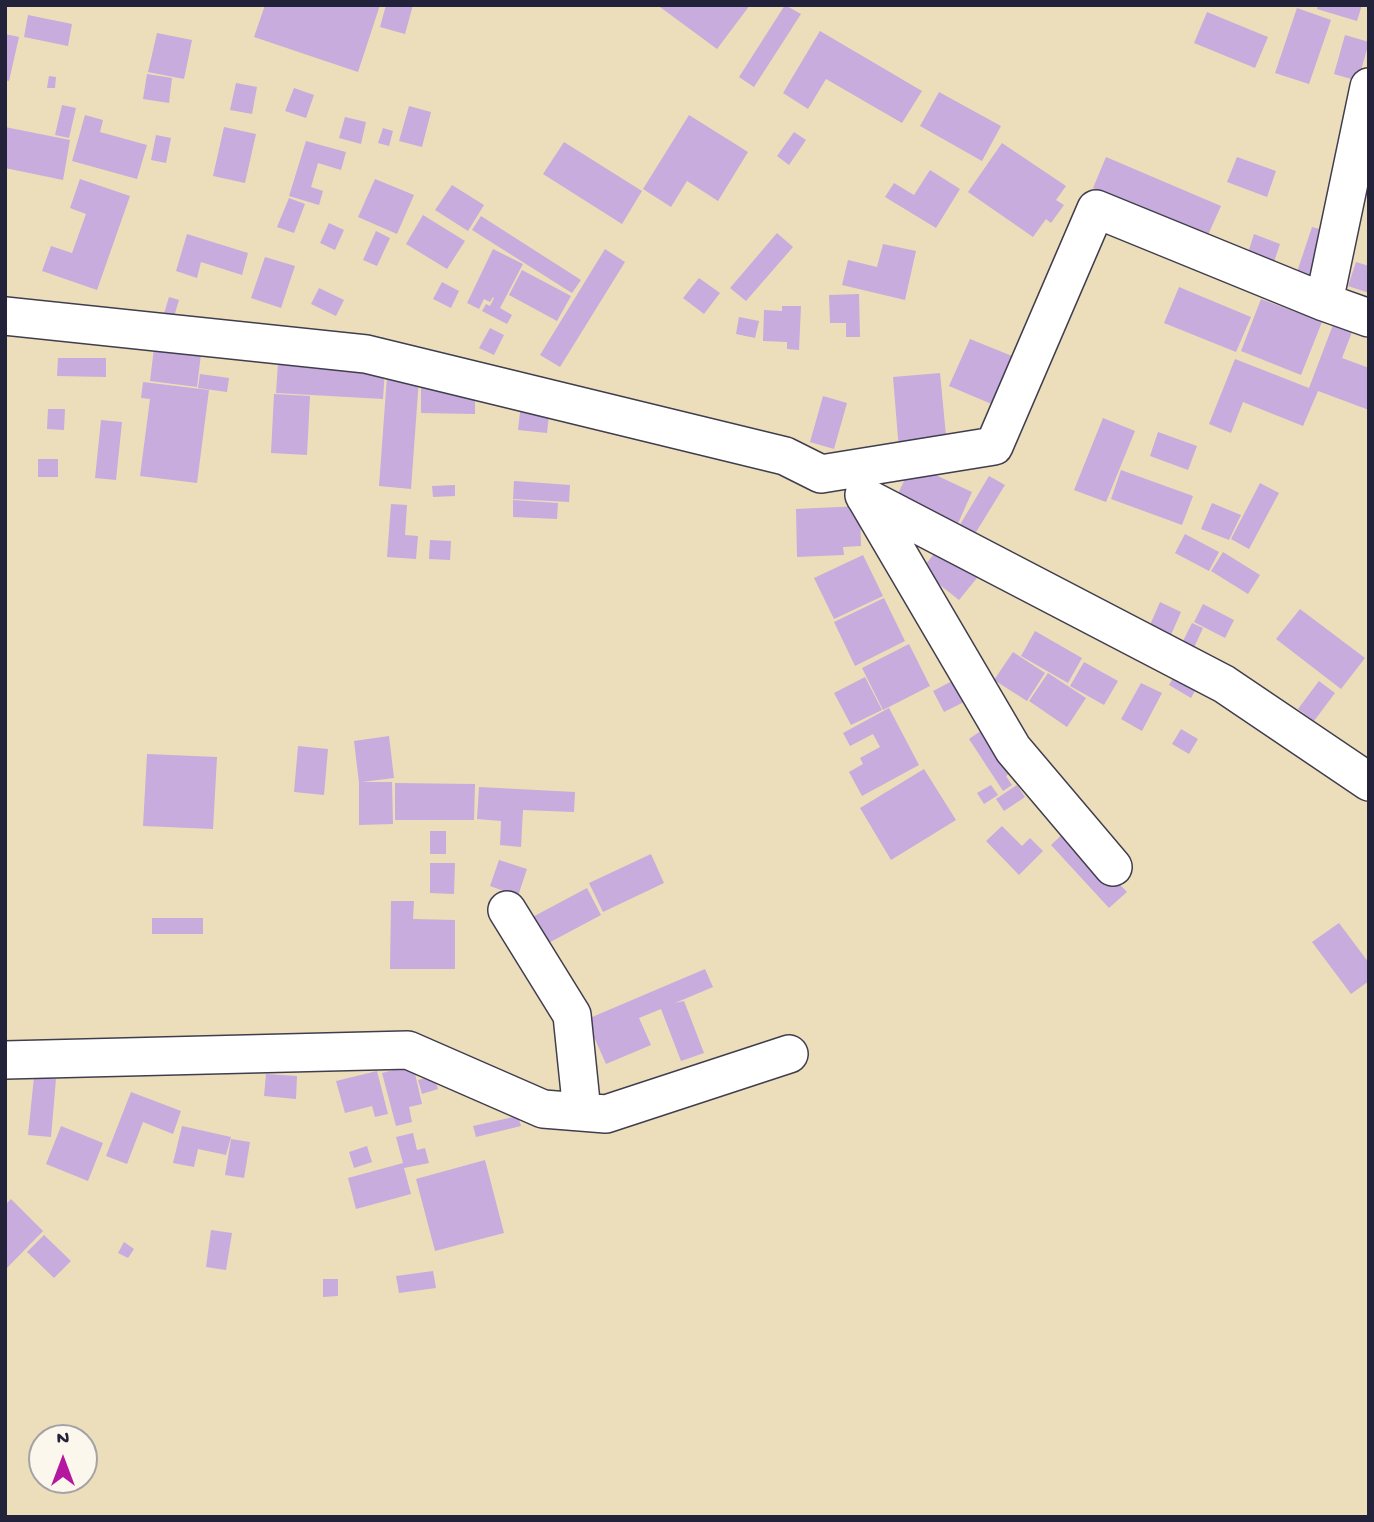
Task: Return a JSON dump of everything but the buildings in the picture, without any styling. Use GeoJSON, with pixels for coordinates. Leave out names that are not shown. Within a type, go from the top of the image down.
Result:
{"type":"FeatureCollection","features":[{"type":"Feature","properties":{"kind":"street"},"geometry":{"type":"LineString","coordinates":[[1324,302],[1369,87]]}},
{"type":"Feature","properties":{"kind":"street"},"geometry":{"type":"LineString","coordinates":[[858,483],[994,446],[1096,209],[1369,318]]}},
{"type":"Feature","properties":{"kind":"street"},"geometry":{"type":"LineString","coordinates":[[5,316],[366,354],[785,456],[821,474],[858,483],[1224,684],[1369,782]]}},
{"type":"Feature","properties":{"kind":"street"},"geometry":{"type":"LineString","coordinates":[[858,483],[1013,749],[1113,867]]}},
{"type":"Feature","properties":{"kind":"street"},"geometry":{"type":"LineString","coordinates":[[507,910],[572,1015],[582,1112]]}},
{"type":"Feature","properties":{"kind":"street"},"geometry":{"type":"LineString","coordinates":[[5,1060],[408,1051],[543,1109],[606,1114],[789,1054]]}}]}
